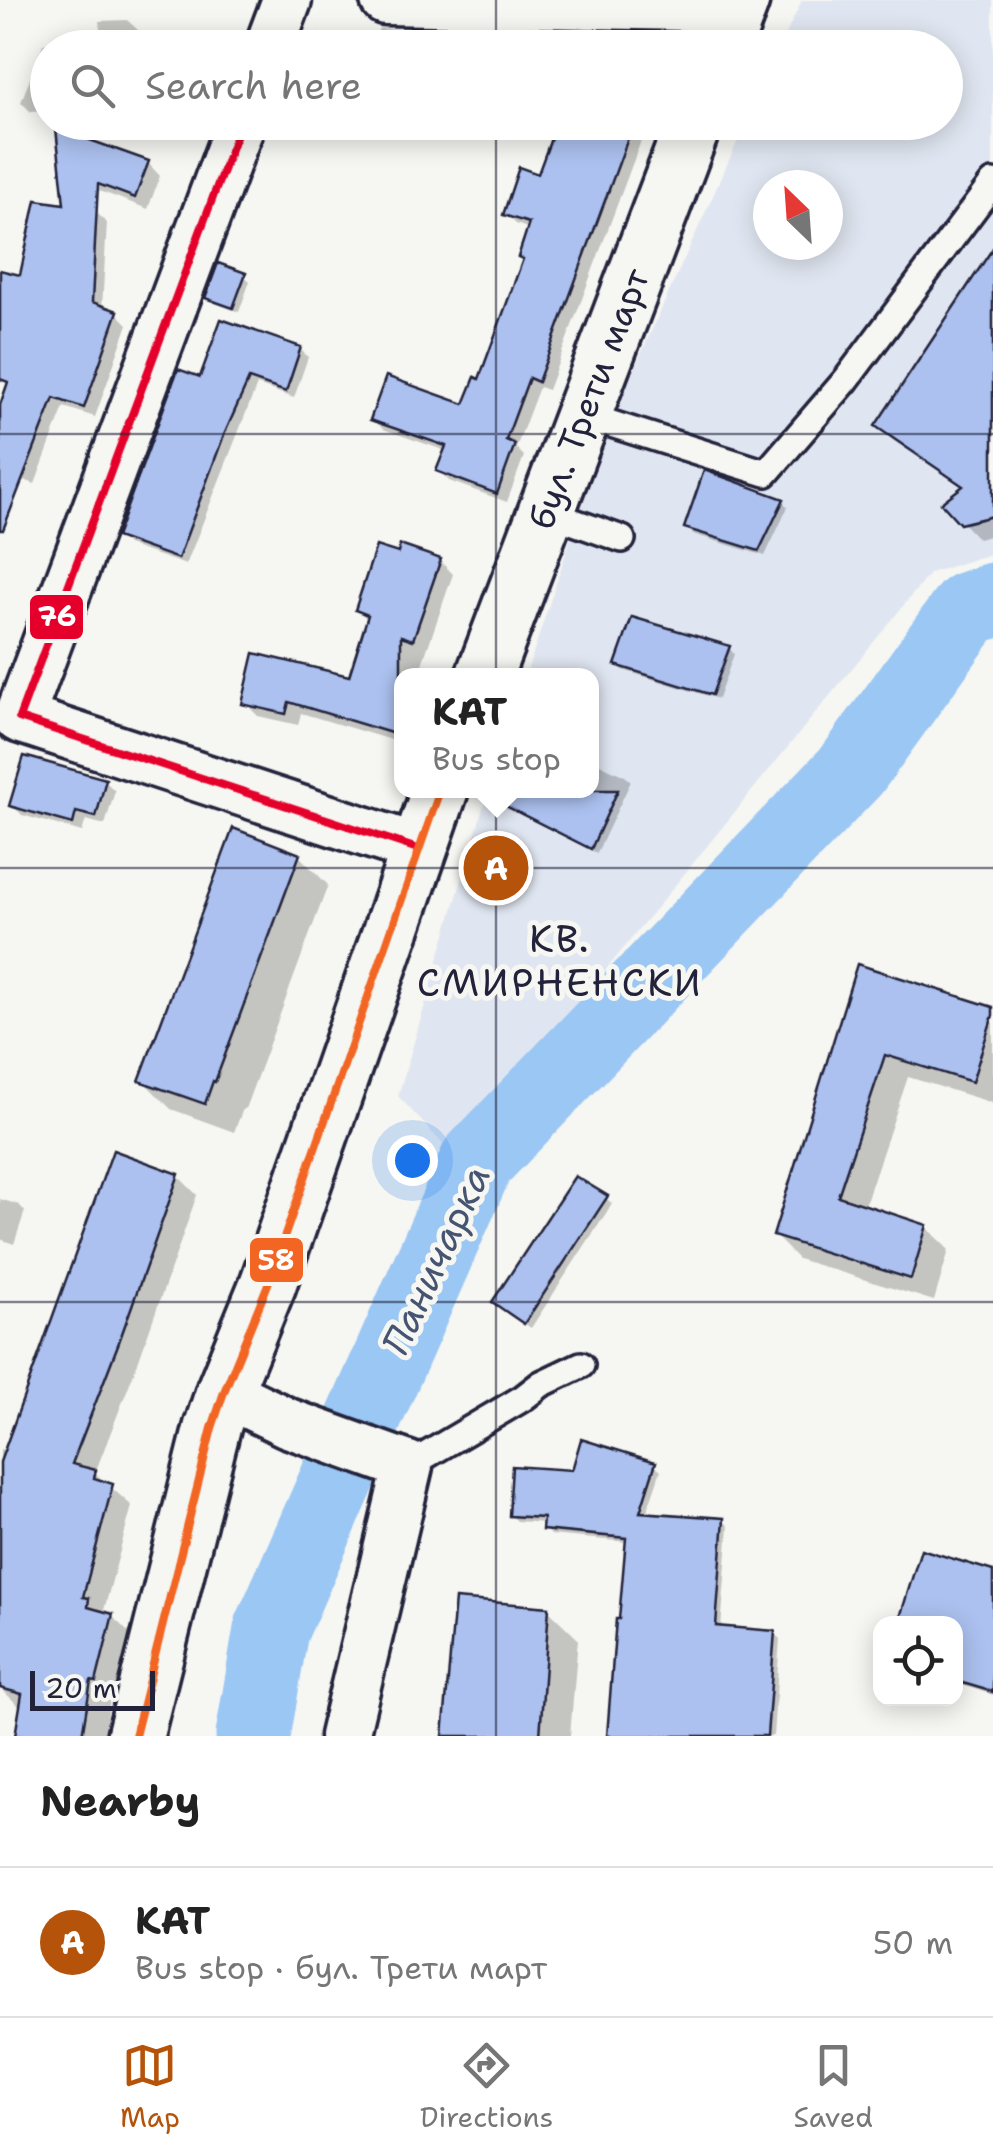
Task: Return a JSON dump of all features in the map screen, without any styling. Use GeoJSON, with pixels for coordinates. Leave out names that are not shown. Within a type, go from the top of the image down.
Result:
{"type":"FeatureCollection","features":[{"type":"Feature","properties":{"kind":"street"},"geometry":{"type":"LineString","coordinates":[[276,30],[287,0]]}},
{"type":"Feature","properties":{"kind":"street"},"geometry":{"type":"LineString","coordinates":[[385,0],[734,18]]}},
{"type":"Feature","properties":{"kind":"street"},"geometry":{"type":"LineString","coordinates":[[234,140],[18,718],[418,849]]}},
{"type":"Feature","properties":{"kind":"street","name":"бул. Трети март"},"geometry":{"type":"LineString","coordinates":[[487,668],[687,140]]}},
{"type":"Feature","properties":{"kind":"street"},"geometry":{"type":"LineString","coordinates":[[135,1736],[212,1428],[268,1284],[437,798]]}},
{"type":"Feature","properties":{"kind":"street"},"geometry":{"type":"LineString","coordinates":[[224,1392],[288,1423],[397,1462],[344,1736]]}},
{"type":"Feature","properties":{"kind":"lane"},"geometry":{"type":"LineString","coordinates":[[583,414],[766,473],[846,380],[993,184]]}},
{"type":"Feature","properties":{"kind":"lane"},"geometry":{"type":"LineString","coordinates":[[546,512],[622,539]]}},
{"type":"Feature","properties":{"kind":"lane"},"geometry":{"type":"LineString","coordinates":[[397,1462],[581,1365]]}},
{"type":"Feature","properties":{"kind":"shaded area"},"geometry":{"type":"Polygon","coordinates":[[[802,0],[993,0],[993,553],[930,573],[454,1156],[398,1096],[486,798],[599,798],[599,668],[528,668],[605,433],[738,140],[963,140],[963,30],[788,30],[802,0]]]}},
{"type":"Feature","properties":{"kind":"building"},"geometry":{"type":"Polygon","coordinates":[[[57,140],[90,140],[149,161],[135,198],[98,184],[92,302],[118,311],[84,408],[54,398],[0,530],[0,405],[8,382],[0,379],[0,270],[20,275],[36,200],[64,204],[57,140]]]}},
{"type":"Feature","properties":{"kind":"building"},"geometry":{"type":"Polygon","coordinates":[[[550,140],[627,140],[538,382],[529,378],[506,440],[515,444],[497,494],[436,471],[446,446],[370,420],[386,376],[464,404],[475,377],[479,379],[523,259],[518,257],[529,223],[503,215],[519,167],[538,174],[550,140]]]}},
{"type":"Feature","properties":{"kind":"building"},"geometry":{"type":"Polygon","coordinates":[[[993,248],[993,516],[960,524],[941,503],[963,486],[875,426],[993,248]]]}},
{"type":"Feature","properties":{"kind":"building"},"geometry":{"type":"Polygon","coordinates":[[[218,263],[246,273],[233,308],[205,298],[218,263]]]}},
{"type":"Feature","properties":{"kind":"building"},"geometry":{"type":"Polygon","coordinates":[[[221,319],[301,347],[286,392],[249,379],[178,559],[116,537],[178,369],[200,377],[221,319]]]}},
{"type":"Feature","properties":{"kind":"building"},"geometry":{"type":"Polygon","coordinates":[[[704,470],[784,499],[759,551],[684,528],[704,470]]]}},
{"type":"Feature","properties":{"kind":"building"},"geometry":{"type":"Polygon","coordinates":[[[400,545],[441,559],[413,640],[401,636],[401,668],[394,668],[394,734],[289,702],[286,714],[242,704],[254,653],[349,676],[368,615],[355,610],[376,546],[398,553],[400,545]]]}},
{"type":"Feature","properties":{"kind":"building"},"geometry":{"type":"Polygon","coordinates":[[[632,617],[730,646],[712,695],[615,665],[632,617]]]}},
{"type":"Feature","properties":{"kind":"building"},"geometry":{"type":"Polygon","coordinates":[[[24,756],[106,779],[96,817],[76,812],[73,824],[9,806],[24,756]]]}},
{"type":"Feature","properties":{"kind":"building"},"geometry":{"type":"Polygon","coordinates":[[[599,790],[618,790],[591,849],[490,798],[599,798],[599,790]]]}},
{"type":"Feature","properties":{"kind":"building"},"geometry":{"type":"Polygon","coordinates":[[[233,828],[300,854],[205,1104],[139,1081],[233,828]]]}},
{"type":"Feature","properties":{"kind":"building"},"geometry":{"type":"Polygon","coordinates":[[[857,964],[993,1007],[972,1082],[885,1055],[838,1196],[927,1225],[911,1279],[773,1236],[857,964]]]}},
{"type":"Feature","properties":{"kind":"building"},"geometry":{"type":"Polygon","coordinates":[[[113,1150],[179,1174],[72,1464],[96,1470],[94,1478],[113,1484],[83,1597],[89,1598],[88,1607],[113,1614],[96,1682],[91,1681],[82,1736],[15,1736],[22,1694],[0,1688],[0,1462],[113,1150]]]}},
{"type":"Feature","properties":{"kind":"building"},"geometry":{"type":"Polygon","coordinates":[[[575,1176],[608,1196],[524,1324],[492,1302],[575,1176]]]}},
{"type":"Feature","properties":{"kind":"building"},"geometry":{"type":"Polygon","coordinates":[[[581,1439],[656,1462],[640,1512],[724,1518],[716,1626],[775,1631],[767,1736],[607,1736],[626,1538],[542,1530],[543,1518],[509,1516],[512,1466],[572,1470],[581,1439]]]}},
{"type":"Feature","properties":{"kind":"building"},"geometry":{"type":"Polygon","coordinates":[[[921,1549],[993,1571],[993,1692],[963,1683],[963,1616],[900,1616],[921,1549]]]}},
{"type":"Feature","properties":{"kind":"building"},"geometry":{"type":"Polygon","coordinates":[[[455,1599],[549,1607],[540,1736],[443,1736],[455,1599]]]}},
{"type":"Feature","properties":{"kind":"waterway","name":"Паничарка"},"geometry":{"type":"LineString","coordinates":[[253,1736],[271,1630],[477,1161],[852,770],[968,609],[993,600]]}},
{"type":"Feature","properties":{"kind":"transit line","name":"76"},"geometry":{"type":"LineString","coordinates":[[234,140],[19,718],[418,849]]}},
{"type":"Feature","properties":{"kind":"transit line","name":"58"},"geometry":{"type":"LineString","coordinates":[[135,1736],[212,1428],[268,1284],[437,798]]}},
{"type":"Feature","properties":{"kind":"place","name":"КАТ"},"geometry":{"type":"Point","coordinates":[496,868]}},
{"type":"Feature","properties":{"kind":"district","name":"КВ. СМИРНЕНСКИ"},"geometry":{"type":"Point","coordinates":[560,961]}}]}
